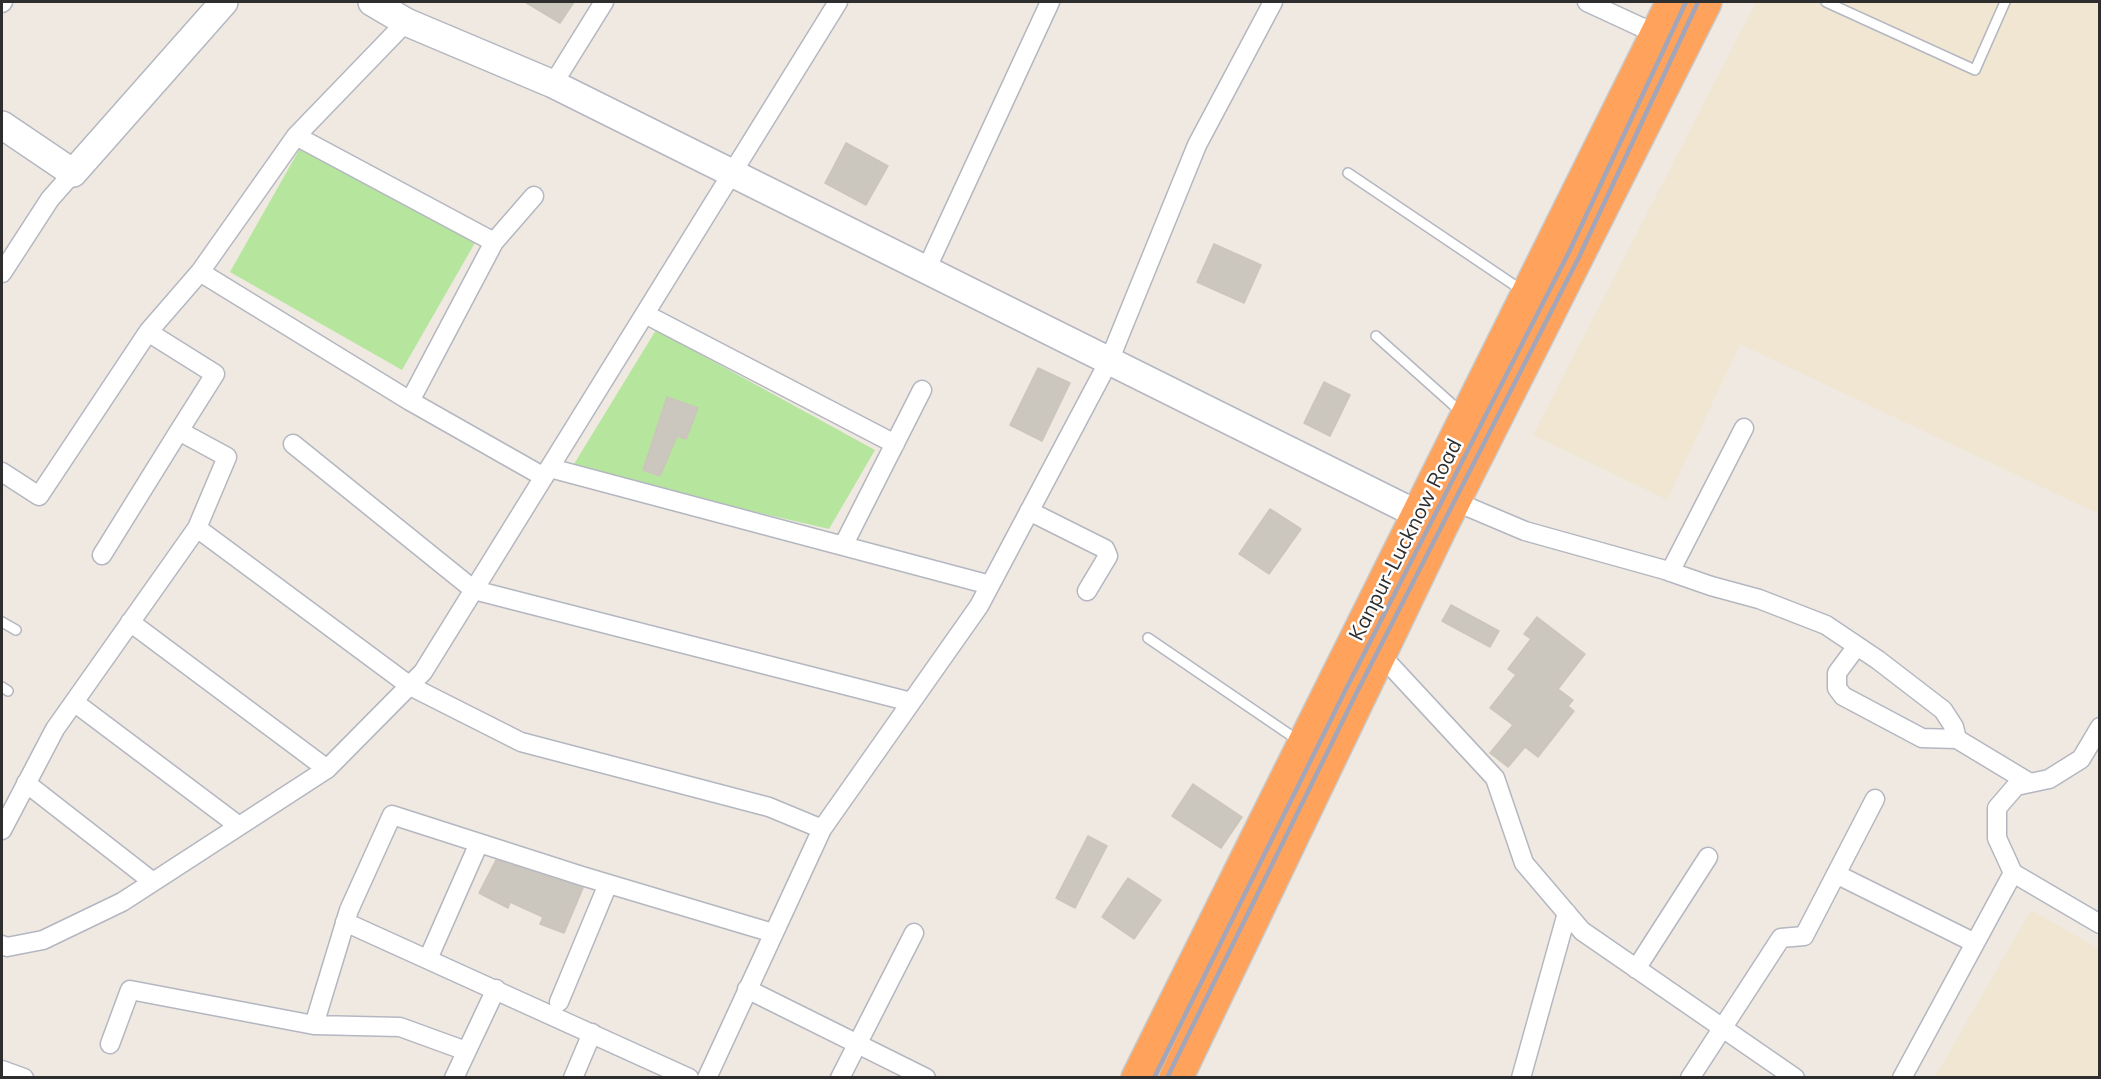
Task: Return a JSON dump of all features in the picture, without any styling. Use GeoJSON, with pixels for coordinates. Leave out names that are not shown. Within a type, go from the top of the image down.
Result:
{"type":"FeatureCollection","features":[{"type":"Feature","properties":{"kind":"highway","name":"Kanpur-Lucknow Road"},"geometry":{"type":"LineString","coordinates":[[1176,1077],[1379,653],[1437,514],[1467,418],[1672,2]]}},
{"type":"Feature","properties":{"kind":"highway","name":"Kanpur-Lucknow Road"},"geometry":{"type":"LineString","coordinates":[[1138,1077],[1304,744],[1437,514],[1705,2]]}},
{"type":"Feature","properties":{"kind":"street"},"geometry":{"type":"LineString","coordinates":[[2,273],[50,199],[224,2]]}},
{"type":"Feature","properties":{"kind":"street"},"geometry":{"type":"LineString","coordinates":[[372,2],[406,22],[553,84],[1108,361],[1437,514],[1525,531],[1670,572],[1759,599],[1826,625],[1943,710],[1954,727],[1957,739]]}},
{"type":"Feature","properties":{"kind":"street"},"geometry":{"type":"LineString","coordinates":[[553,84],[604,2]]}},
{"type":"Feature","properties":{"kind":"street"},"geometry":{"type":"LineString","coordinates":[[2,945],[7,947],[43,940],[122,902],[153,882],[327,769],[423,672],[838,2]]}},
{"type":"Feature","properties":{"kind":"street"},"geometry":{"type":"LineString","coordinates":[[926,270],[1050,2]]}},
{"type":"Feature","properties":{"kind":"street"},"geometry":{"type":"LineString","coordinates":[[707,1077],[822,829],[979,606],[1108,361],[1197,145],[1273,2]]}},
{"type":"Feature","properties":{"kind":"street"},"geometry":{"type":"LineString","coordinates":[[1593,3],[1656,34]]}},
{"type":"Feature","properties":{"kind":"street"},"geometry":{"type":"LineString","coordinates":[[2,472],[39,496],[148,332],[200,272],[296,136],[406,22]]}},
{"type":"Feature","properties":{"kind":"street"},"geometry":{"type":"LineString","coordinates":[[2,124],[73,173]]}},
{"type":"Feature","properties":{"kind":"street"},"geometry":{"type":"LineString","coordinates":[[296,136],[494,242]]}},
{"type":"Feature","properties":{"kind":"street"},"geometry":{"type":"LineString","coordinates":[[410,401],[494,242],[534,196]]}},
{"type":"Feature","properties":{"kind":"street"},"geometry":{"type":"LineString","coordinates":[[200,272],[410,401],[547,472],[990,585]]}},
{"type":"Feature","properties":{"kind":"street"},"geometry":{"type":"LineString","coordinates":[[645,314],[895,444]]}},
{"type":"Feature","properties":{"kind":"street"},"geometry":{"type":"LineString","coordinates":[[102,555],[215,374],[148,332]]}},
{"type":"Feature","properties":{"kind":"street"},"geometry":{"type":"LineString","coordinates":[[843,546],[922,390]]}},
{"type":"Feature","properties":{"kind":"street"},"geometry":{"type":"LineString","coordinates":[[1670,572],[1744,428]]}},
{"type":"Feature","properties":{"kind":"street"},"geometry":{"type":"LineString","coordinates":[[2,830],[6,809],[26,783],[55,729],[197,528],[227,457],[179,430]]}},
{"type":"Feature","properties":{"kind":"street"},"geometry":{"type":"LineString","coordinates":[[292,444],[474,590],[911,702]]}},
{"type":"Feature","properties":{"kind":"street"},"geometry":{"type":"LineString","coordinates":[[1029,511],[1104,549],[1108,556],[1087,591]]}},
{"type":"Feature","properties":{"kind":"street"},"geometry":{"type":"LineString","coordinates":[[197,528],[410,686],[521,742],[769,807],[822,829]]}},
{"type":"Feature","properties":{"kind":"street"},"geometry":{"type":"LineString","coordinates":[[130,622],[327,769]]}},
{"type":"Feature","properties":{"kind":"street"},"geometry":{"type":"LineString","coordinates":[[1857,646],[1837,673],[1837,687],[1843,696],[1922,738],[1957,739],[2030,783]]}},
{"type":"Feature","properties":{"kind":"street"},"geometry":{"type":"LineString","coordinates":[[1379,653],[1495,778],[1524,863],[1582,931],[1795,1077]]}},
{"type":"Feature","properties":{"kind":"street"},"geometry":{"type":"LineString","coordinates":[[74,702],[239,826]]}},
{"type":"Feature","properties":{"kind":"street"},"geometry":{"type":"LineString","coordinates":[[2099,730],[2081,759],[2049,779],[2016,786],[1997,808],[1997,838],[2013,873],[2100,924]]}},
{"type":"Feature","properties":{"kind":"street"},"geometry":{"type":"LineString","coordinates":[[26,783],[153,882]]}},
{"type":"Feature","properties":{"kind":"street"},"geometry":{"type":"LineString","coordinates":[[1690,1077],[1782,938],[1804,936],[1875,799]]}},
{"type":"Feature","properties":{"kind":"street"},"geometry":{"type":"LineString","coordinates":[[314,1025],[349,910],[392,815],[608,884],[773,933]]}},
{"type":"Feature","properties":{"kind":"street"},"geometry":{"type":"LineString","coordinates":[[428,959],[479,843]]}},
{"type":"Feature","properties":{"kind":"street"},"geometry":{"type":"LineString","coordinates":[[1636,969],[1708,857]]}},
{"type":"Feature","properties":{"kind":"street"},"geometry":{"type":"LineString","coordinates":[[1902,1077],[2013,873]]}},
{"type":"Feature","properties":{"kind":"street"},"geometry":{"type":"LineString","coordinates":[[1836,874],[1975,943]]}},
{"type":"Feature","properties":{"kind":"street"},"geometry":{"type":"LineString","coordinates":[[559,1002],[608,884]]}},
{"type":"Feature","properties":{"kind":"street"},"geometry":{"type":"LineString","coordinates":[[1521,1077],[1567,913]]}},
{"type":"Feature","properties":{"kind":"street"},"geometry":{"type":"LineString","coordinates":[[345,922],[689,1077]]}},
{"type":"Feature","properties":{"kind":"street"},"geometry":{"type":"LineString","coordinates":[[840,1077],[914,933]]}},
{"type":"Feature","properties":{"kind":"street"},"geometry":{"type":"LineString","coordinates":[[454,1077],[496,989]]}},
{"type":"Feature","properties":{"kind":"street"},"geometry":{"type":"LineString","coordinates":[[747,989],[927,1077]]}},
{"type":"Feature","properties":{"kind":"street"},"geometry":{"type":"LineString","coordinates":[[110,1044],[130,990],[314,1025],[400,1026],[466,1051]]}},
{"type":"Feature","properties":{"kind":"street"},"geometry":{"type":"LineString","coordinates":[[573,1077],[592,1033]]}},
{"type":"Feature","properties":{"kind":"street"},"geometry":{"type":"LineString","coordinates":[[2,1070],[24,1077]]}},
{"type":"Feature","properties":{"kind":"lane"},"geometry":{"type":"LineString","coordinates":[[1826,2],[1975,70],[2006,2]]}},
{"type":"Feature","properties":{"kind":"lane"},"geometry":{"type":"LineString","coordinates":[[1348,173],[1528,295]]}},
{"type":"Feature","properties":{"kind":"lane"},"geometry":{"type":"LineString","coordinates":[[1376,336],[1467,418]]}},
{"type":"Feature","properties":{"kind":"lane"},"geometry":{"type":"LineString","coordinates":[[2,622],[16,630]]}},
{"type":"Feature","properties":{"kind":"lane"},"geometry":{"type":"LineString","coordinates":[[1148,638],[1304,744]]}},
{"type":"Feature","properties":{"kind":"shaded area"},"geometry":{"type":"Polygon","coordinates":[[[1756,2],[2099,2],[2099,514],[1740,344],[1667,500],[1533,435],[1756,2]]]}},
{"type":"Feature","properties":{"kind":"shaded area"},"geometry":{"type":"Polygon","coordinates":[[[2031,910],[2099,949],[2099,1077],[1935,1077],[2031,910]]]}},
{"type":"Feature","properties":{"kind":"green space"},"geometry":{"type":"Polygon","coordinates":[[[303,143],[476,241],[402,370],[230,272],[303,143]]]}},
{"type":"Feature","properties":{"kind":"green space"},"geometry":{"type":"Polygon","coordinates":[[[656,330],[875,450],[829,529],[571,469],[656,330]]]}},
{"type":"Feature","properties":{"kind":"building"},"geometry":{"type":"Polygon","coordinates":[[[525,2],[574,2],[560,23],[525,2]]]}},
{"type":"Feature","properties":{"kind":"building"},"geometry":{"type":"Polygon","coordinates":[[[846,143],[888,166],[866,205],[825,183],[846,143]]]}},
{"type":"Feature","properties":{"kind":"building"},"geometry":{"type":"Polygon","coordinates":[[[1214,244],[1261,265],[1244,303],[1197,282],[1214,244]]]}},
{"type":"Feature","properties":{"kind":"building"},"geometry":{"type":"Polygon","coordinates":[[[1038,368],[1070,383],[1042,441],[1010,425],[1038,368]]]}},
{"type":"Feature","properties":{"kind":"building"},"geometry":{"type":"Polygon","coordinates":[[[1324,382],[1350,395],[1330,436],[1304,423],[1324,382]]]}},
{"type":"Feature","properties":{"kind":"building"},"geometry":{"type":"Polygon","coordinates":[[[667,397],[698,408],[686,439],[677,436],[660,476],[643,470],[667,397]]]}},
{"type":"Feature","properties":{"kind":"building"},"geometry":{"type":"Polygon","coordinates":[[[1270,509],[1301,529],[1269,574],[1239,554],[1270,509]]]}},
{"type":"Feature","properties":{"kind":"building"},"geometry":{"type":"Polygon","coordinates":[[[1451,605],[1499,631],[1490,647],[1442,621],[1451,605]]]}},
{"type":"Feature","properties":{"kind":"building"},"geometry":{"type":"Polygon","coordinates":[[[1537,617],[1585,654],[1558,689],[1573,700],[1568,706],[1574,711],[1538,757],[1525,747],[1508,767],[1490,753],[1513,725],[1490,708],[1516,675],[1508,669],[1531,639],[1524,634],[1537,617]]]}},
{"type":"Feature","properties":{"kind":"building"},"geometry":{"type":"Polygon","coordinates":[[[1193,784],[1242,817],[1221,848],[1172,816],[1193,784]]]}},
{"type":"Feature","properties":{"kind":"building"},"geometry":{"type":"Polygon","coordinates":[[[1088,836],[1107,846],[1075,908],[1056,898],[1088,836]]]}},
{"type":"Feature","properties":{"kind":"building"},"geometry":{"type":"Polygon","coordinates":[[[496,860],[583,888],[564,933],[540,924],[543,917],[510,902],[508,908],[479,893],[496,860]]]}},
{"type":"Feature","properties":{"kind":"building"},"geometry":{"type":"Polygon","coordinates":[[[1128,878],[1161,900],[1134,939],[1102,917],[1128,878]]]}},
{"type":"Feature","properties":{"kind":"railway"},"geometry":{"type":"LineString","coordinates":[[1154,1078],[1346,689],[1569,252],[1686,2]]}},
{"type":"Feature","properties":{"kind":"railway"},"geometry":{"type":"LineString","coordinates":[[1167,1078],[1356,694],[1579,257],[1698,2]]}}]}
